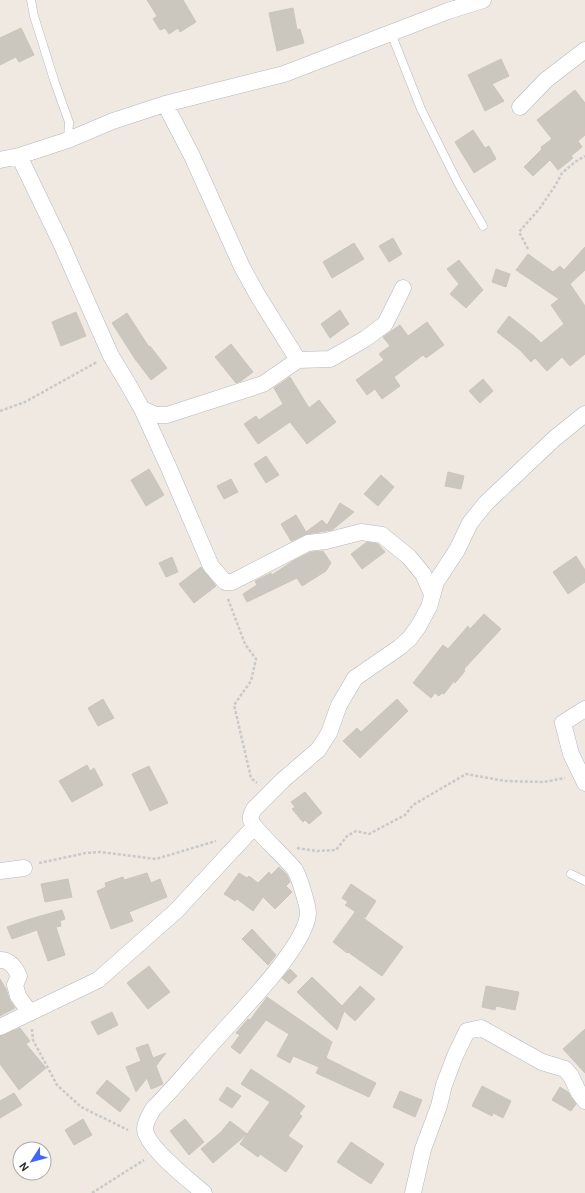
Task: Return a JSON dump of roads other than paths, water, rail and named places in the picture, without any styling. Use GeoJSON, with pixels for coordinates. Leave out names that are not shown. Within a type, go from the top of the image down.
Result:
{"type":"FeatureCollection","features":[{"type":"Feature","properties":{"kind":"street"},"geometry":{"type":"LineString","coordinates":[[0,160],[19,156],[68,140],[113,121],[165,104],[284,74],[448,11],[483,0]]}},
{"type":"Feature","properties":{"kind":"street"},"geometry":{"type":"LineString","coordinates":[[520,106],[546,80],[585,50]]}},
{"type":"Feature","properties":{"kind":"street"},"geometry":{"type":"LineString","coordinates":[[165,104],[192,156],[242,267],[258,296],[298,360]]}},
{"type":"Feature","properties":{"kind":"street"},"geometry":{"type":"LineString","coordinates":[[19,156],[60,243],[110,356],[142,409],[211,566],[225,582],[232,582],[308,543],[326,542],[361,532],[382,535],[409,557],[423,574],[432,594]]}},
{"type":"Feature","properties":{"kind":"street"},"geometry":{"type":"LineString","coordinates":[[142,409],[156,415],[167,415],[263,384],[298,360],[330,359],[365,339],[385,324],[403,288]]}},
{"type":"Feature","properties":{"kind":"street"},"geometry":{"type":"LineString","coordinates":[[204,1193],[153,1145],[145,1129],[148,1119],[153,1109],[233,1022],[285,961],[302,933],[308,913],[296,871],[275,847],[254,827],[251,821],[251,815],[269,794],[318,750],[329,733],[339,705],[355,678],[400,647],[410,638],[425,614],[436,582],[457,550],[470,523],[486,502],[555,438],[585,414]]}},
{"type":"Feature","properties":{"kind":"street"},"geometry":{"type":"LineString","coordinates":[[584,781],[571,754],[563,723],[585,709]]}},
{"type":"Feature","properties":{"kind":"street"},"geometry":{"type":"LineString","coordinates":[[0,1027],[98,980],[176,911],[254,827]]}},
{"type":"Feature","properties":{"kind":"street"},"geometry":{"type":"LineString","coordinates":[[0,871],[24,868]]}},
{"type":"Feature","properties":{"kind":"street"},"geometry":{"type":"LineString","coordinates":[[0,960],[5,960],[15,967],[18,976],[15,985],[18,996],[30,1013]]}},
{"type":"Feature","properties":{"kind":"street"},"geometry":{"type":"LineString","coordinates":[[414,1193],[423,1149],[439,1106],[444,1085],[455,1056],[467,1031],[481,1028],[542,1062],[565,1069],[571,1076],[579,1093],[585,1101]]}},
{"type":"Feature","properties":{"kind":"lane"},"geometry":{"type":"LineString","coordinates":[[31,0],[34,16],[50,68],[69,122],[68,140]]}},
{"type":"Feature","properties":{"kind":"lane"},"geometry":{"type":"LineString","coordinates":[[391,33],[421,109],[457,181],[483,226]]}},
{"type":"Feature","properties":{"kind":"lane"},"geometry":{"type":"LineString","coordinates":[[571,874],[585,882]]}}]}
